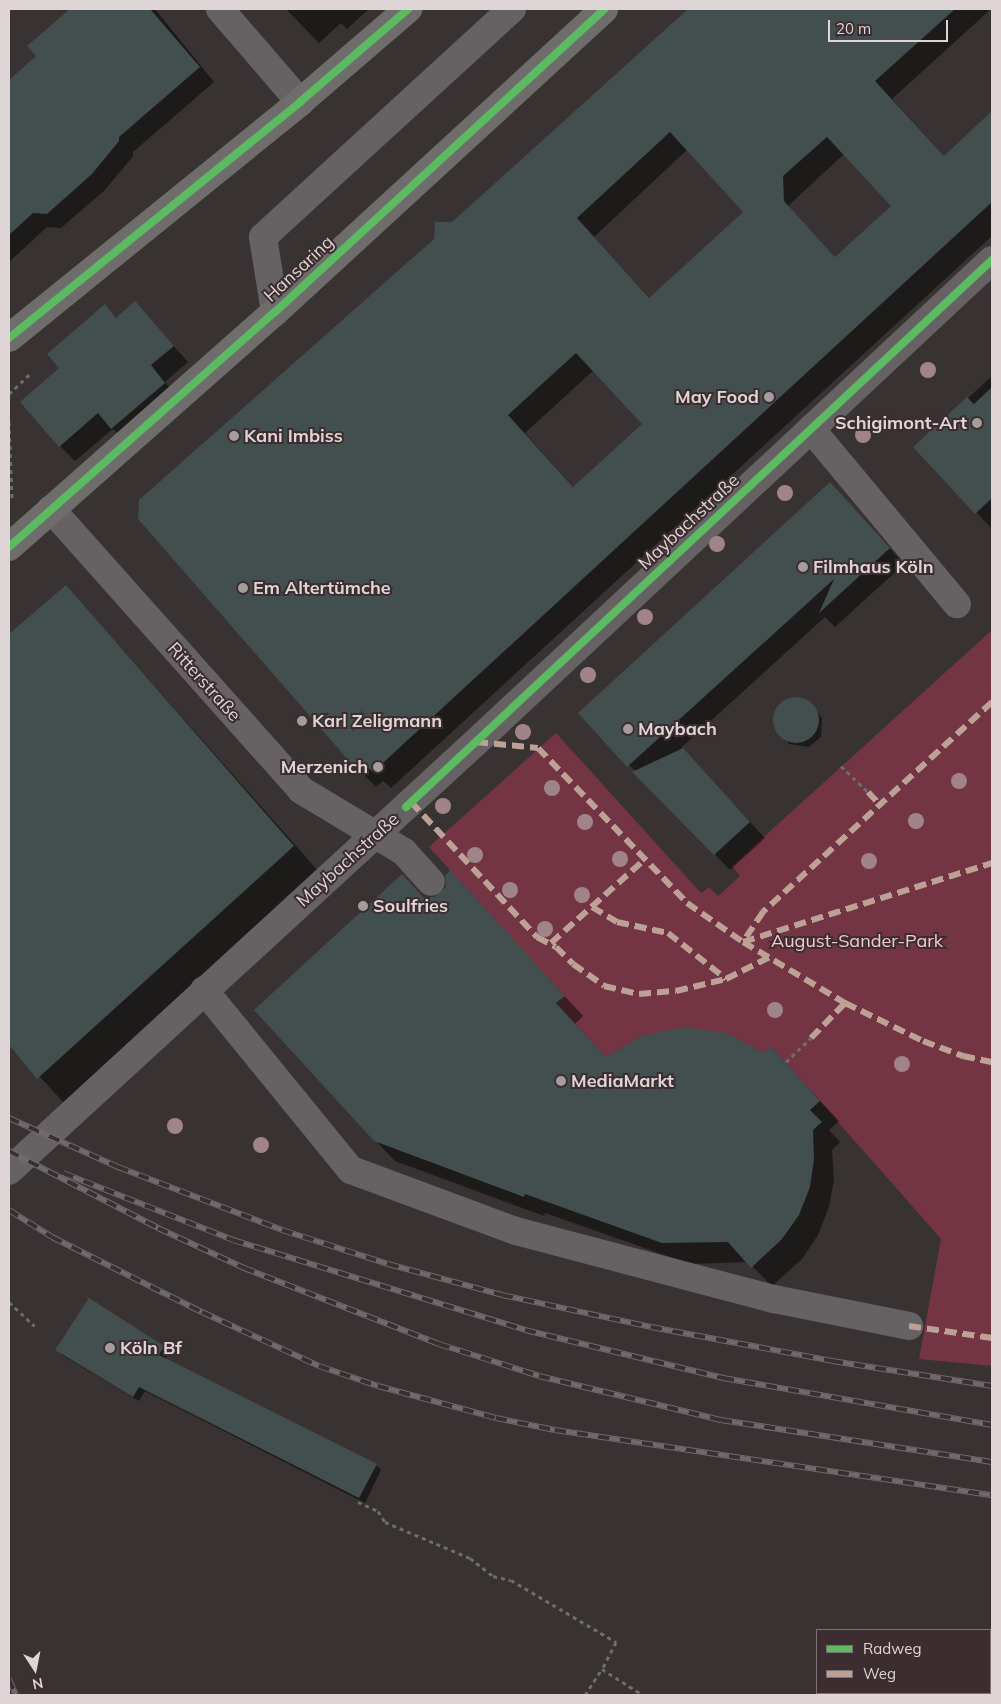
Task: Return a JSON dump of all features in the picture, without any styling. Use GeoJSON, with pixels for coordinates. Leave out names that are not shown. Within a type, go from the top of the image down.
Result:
{"type":"FeatureCollection","features":[{"type":"Feature","properties":{"kind":"main road"},"geometry":{"type":"LineString","coordinates":[[9,338],[300,102],[408,9]]}},
{"type":"Feature","properties":{"kind":"main road","name":"Hansaring"},"geometry":{"type":"LineString","coordinates":[[9,547],[274,312],[604,9]]}},
{"type":"Feature","properties":{"kind":"street"},"geometry":{"type":"LineString","coordinates":[[220,9],[300,102]]}},
{"type":"Feature","properties":{"kind":"street"},"geometry":{"type":"LineString","coordinates":[[274,312],[263,237],[512,9]]}},
{"type":"Feature","properties":{"kind":"street","name":"Maybachstraße"},"geometry":{"type":"LineString","coordinates":[[9,1171],[375,835],[992,260]]}},
{"type":"Feature","properties":{"kind":"street"},"geometry":{"type":"LineString","coordinates":[[811,429],[957,604]]}},
{"type":"Feature","properties":{"kind":"street","name":"Ritterstraße"},"geometry":{"type":"LineString","coordinates":[[51,509],[301,790],[404,852],[431,882]]}},
{"type":"Feature","properties":{"kind":"street"},"geometry":{"type":"LineString","coordinates":[[204,990],[351,1170],[516,1231],[774,1299],[909,1326]]}},
{"type":"Feature","properties":{"kind":"path"},"geometry":{"type":"LineString","coordinates":[[9,394],[29,375]]}},
{"type":"Feature","properties":{"kind":"path"},"geometry":{"type":"LineString","coordinates":[[9,422],[12,504]]}},
{"type":"Feature","properties":{"kind":"path"},"geometry":{"type":"LineString","coordinates":[[841,766],[868,792]]}},
{"type":"Feature","properties":{"kind":"path"},"geometry":{"type":"LineString","coordinates":[[786,1062],[812,1038]]}},
{"type":"Feature","properties":{"kind":"path"},"geometry":{"type":"LineString","coordinates":[[9,1302],[35,1326]]}},
{"type":"Feature","properties":{"kind":"path"},"geometry":{"type":"LineString","coordinates":[[358,1502],[378,1511],[385,1522],[470,1558],[493,1576],[516,1583],[616,1642],[602,1669],[585,1695]]}},
{"type":"Feature","properties":{"kind":"path"},"geometry":{"type":"LineString","coordinates":[[602,1669],[643,1695]]}},
{"type":"Feature","properties":{"kind":"green space","name":"August-Sander-Park"},"geometry":{"type":"Polygon","coordinates":[[[992,630],[992,1366],[919,1359],[941,1239],[772,1047],[764,1053],[727,1033],[643,1035],[606,1057],[557,1004],[564,996],[429,847],[556,733],[701,893],[709,887],[718,896],[740,876],[732,866],[735,863],[992,630]]]}},
{"type":"Feature","properties":{"kind":"building"},"geometry":{"type":"Polygon","coordinates":[[[70,9],[150,9],[200,67],[119,137],[119,141],[92,174],[47,214],[33,213],[9,235],[9,80],[36,56],[27,46],[70,9]]]}},
{"type":"Feature","properties":{"kind":"building"},"geometry":{"type":"Polygon","coordinates":[[[688,9],[955,9],[875,81],[944,156],[992,111],[992,202],[373,772],[365,765],[357,770],[138,519],[139,500],[434,239],[435,222],[452,222],[688,9]],[[670,132],[577,218],[649,298],[743,212],[670,132]],[[827,137],[783,176],[784,201],[835,257],[891,206],[827,137]],[[576,353],[508,415],[573,487],[642,424],[576,353]]]}},
{"type":"Feature","properties":{"kind":"building"},"geometry":{"type":"Polygon","coordinates":[[[135,301],[174,346],[151,365],[165,383],[111,429],[98,413],[59,447],[20,402],[59,368],[47,354],[105,304],[116,318],[135,301]]]}},
{"type":"Feature","properties":{"kind":"building"},"geometry":{"type":"Polygon","coordinates":[[[992,387],[992,498],[975,514],[913,447],[967,397],[974,404],[992,387]]]}},
{"type":"Feature","properties":{"kind":"building"},"geometry":{"type":"Polygon","coordinates":[[[830,482],[890,548],[819,613],[834,579],[627,767],[578,713],[830,482]]]}},
{"type":"Feature","properties":{"kind":"building"},"geometry":{"type":"Polygon","coordinates":[[[66,585],[294,846],[37,1079],[9,1045],[9,634],[66,585]]]}},
{"type":"Feature","properties":{"kind":"building"},"geometry":{"type":"Polygon","coordinates":[[[796,697],[809,701],[815,707],[819,720],[815,733],[809,739],[796,743],[783,739],[777,733],[773,720],[777,707],[783,701],[796,697]]]}},
{"type":"Feature","properties":{"kind":"building"},"geometry":{"type":"Polygon","coordinates":[[[683,748],[750,822],[714,855],[632,772],[683,748]]]}},
{"type":"Feature","properties":{"kind":"building","name":"MediaMarkt"},"geometry":{"type":"Polygon","coordinates":[[[450,870],[565,996],[556,1003],[606,1057],[643,1035],[685,1027],[727,1033],[764,1053],[771,1046],[820,1101],[810,1110],[822,1122],[813,1130],[814,1159],[810,1187],[799,1215],[782,1239],[751,1268],[728,1242],[662,1243],[525,1194],[524,1197],[374,1141],[254,1010],[402,874],[423,897],[434,897],[446,887],[445,876],[450,870]]]}},
{"type":"Feature","properties":{"kind":"building"},"geometry":{"type":"Polygon","coordinates":[[[89,1298],[164,1346],[159,1355],[377,1464],[359,1498],[139,1387],[133,1397],[55,1350],[89,1298]]]}},
{"type":"Feature","properties":{"kind":"railway"},"geometry":{"type":"LineString","coordinates":[[9,1118],[118,1167],[282,1230],[388,1264],[502,1295],[651,1327],[832,1361],[992,1386]]}},
{"type":"Feature","properties":{"kind":"railway"},"geometry":{"type":"LineString","coordinates":[[9,1151],[158,1228],[244,1268],[439,1344],[539,1376],[721,1420],[992,1462]]}},
{"type":"Feature","properties":{"kind":"railway"},"geometry":{"type":"LineString","coordinates":[[63,1173],[233,1240],[525,1330],[723,1378],[992,1425]]}},
{"type":"Feature","properties":{"kind":"railway"},"geometry":{"type":"LineString","coordinates":[[9,1210],[52,1237],[202,1312],[319,1366],[378,1386],[496,1418],[555,1430],[992,1495]]}},
{"type":"Feature","properties":{"kind":"railway"},"geometry":{"type":"LineString","coordinates":[[9,1679],[16,1695]]}},
{"type":"Feature","properties":{"kind":"marked path"},"geometry":{"type":"LineString","coordinates":[[992,702],[763,912],[743,942],[845,1003],[923,1041],[963,1056],[992,1062]]}},
{"type":"Feature","properties":{"kind":"marked path"},"geometry":{"type":"LineString","coordinates":[[476,742],[538,748],[687,903],[743,942],[992,863]]}},
{"type":"Feature","properties":{"kind":"marked path"},"geometry":{"type":"LineString","coordinates":[[868,792],[881,806]]}},
{"type":"Feature","properties":{"kind":"marked path"},"geometry":{"type":"LineString","coordinates":[[411,802],[537,937],[556,947],[573,964],[604,986],[639,994],[676,991],[726,979],[770,957]]}},
{"type":"Feature","properties":{"kind":"marked path"},"geometry":{"type":"LineString","coordinates":[[551,943],[644,860]]}},
{"type":"Feature","properties":{"kind":"marked path"},"geometry":{"type":"LineString","coordinates":[[592,907],[617,922],[668,933],[726,979]]}},
{"type":"Feature","properties":{"kind":"marked path"},"geometry":{"type":"LineString","coordinates":[[811,1038],[845,1003]]}},
{"type":"Feature","properties":{"kind":"marked path"},"geometry":{"type":"LineString","coordinates":[[909,1326],[992,1338]]}},
{"type":"Feature","properties":{"kind":"cycle path"},"geometry":{"type":"LineString","coordinates":[[9,338],[300,102],[408,9]]}},
{"type":"Feature","properties":{"kind":"cycle path"},"geometry":{"type":"LineString","coordinates":[[9,547],[275,312],[604,9]]}},
{"type":"Feature","properties":{"kind":"cycle path"},"geometry":{"type":"LineString","coordinates":[[406,807],[992,260]]}},
{"type":"Feature","properties":{"kind":"place","name":"May Food"},"geometry":{"type":"Point","coordinates":[769,397]}},
{"type":"Feature","properties":{"kind":"place","name":"Schigimont-Art"},"geometry":{"type":"Point","coordinates":[977,423]}},
{"type":"Feature","properties":{"kind":"place","name":"Kani Imbiss"},"geometry":{"type":"Point","coordinates":[234,436]}},
{"type":"Feature","properties":{"kind":"place","name":"Filmhaus Köln"},"geometry":{"type":"Point","coordinates":[803,567]}},
{"type":"Feature","properties":{"kind":"place","name":"Em Altertümche"},"geometry":{"type":"Point","coordinates":[243,588]}},
{"type":"Feature","properties":{"kind":"place","name":"Karl Zeligmann"},"geometry":{"type":"Point","coordinates":[302,721]}},
{"type":"Feature","properties":{"kind":"place","name":"Maybach"},"geometry":{"type":"Point","coordinates":[628,729]}},
{"type":"Feature","properties":{"kind":"place","name":"Merzenich"},"geometry":{"type":"Point","coordinates":[378,767]}},
{"type":"Feature","properties":{"kind":"place","name":"Soulfries"},"geometry":{"type":"Point","coordinates":[363,906]}},
{"type":"Feature","properties":{"kind":"place","name":"MediaMarkt"},"geometry":{"type":"Point","coordinates":[561,1081]}},
{"type":"Feature","properties":{"kind":"place","name":"Köln Bf"},"geometry":{"type":"Point","coordinates":[110,1348]}}]}
